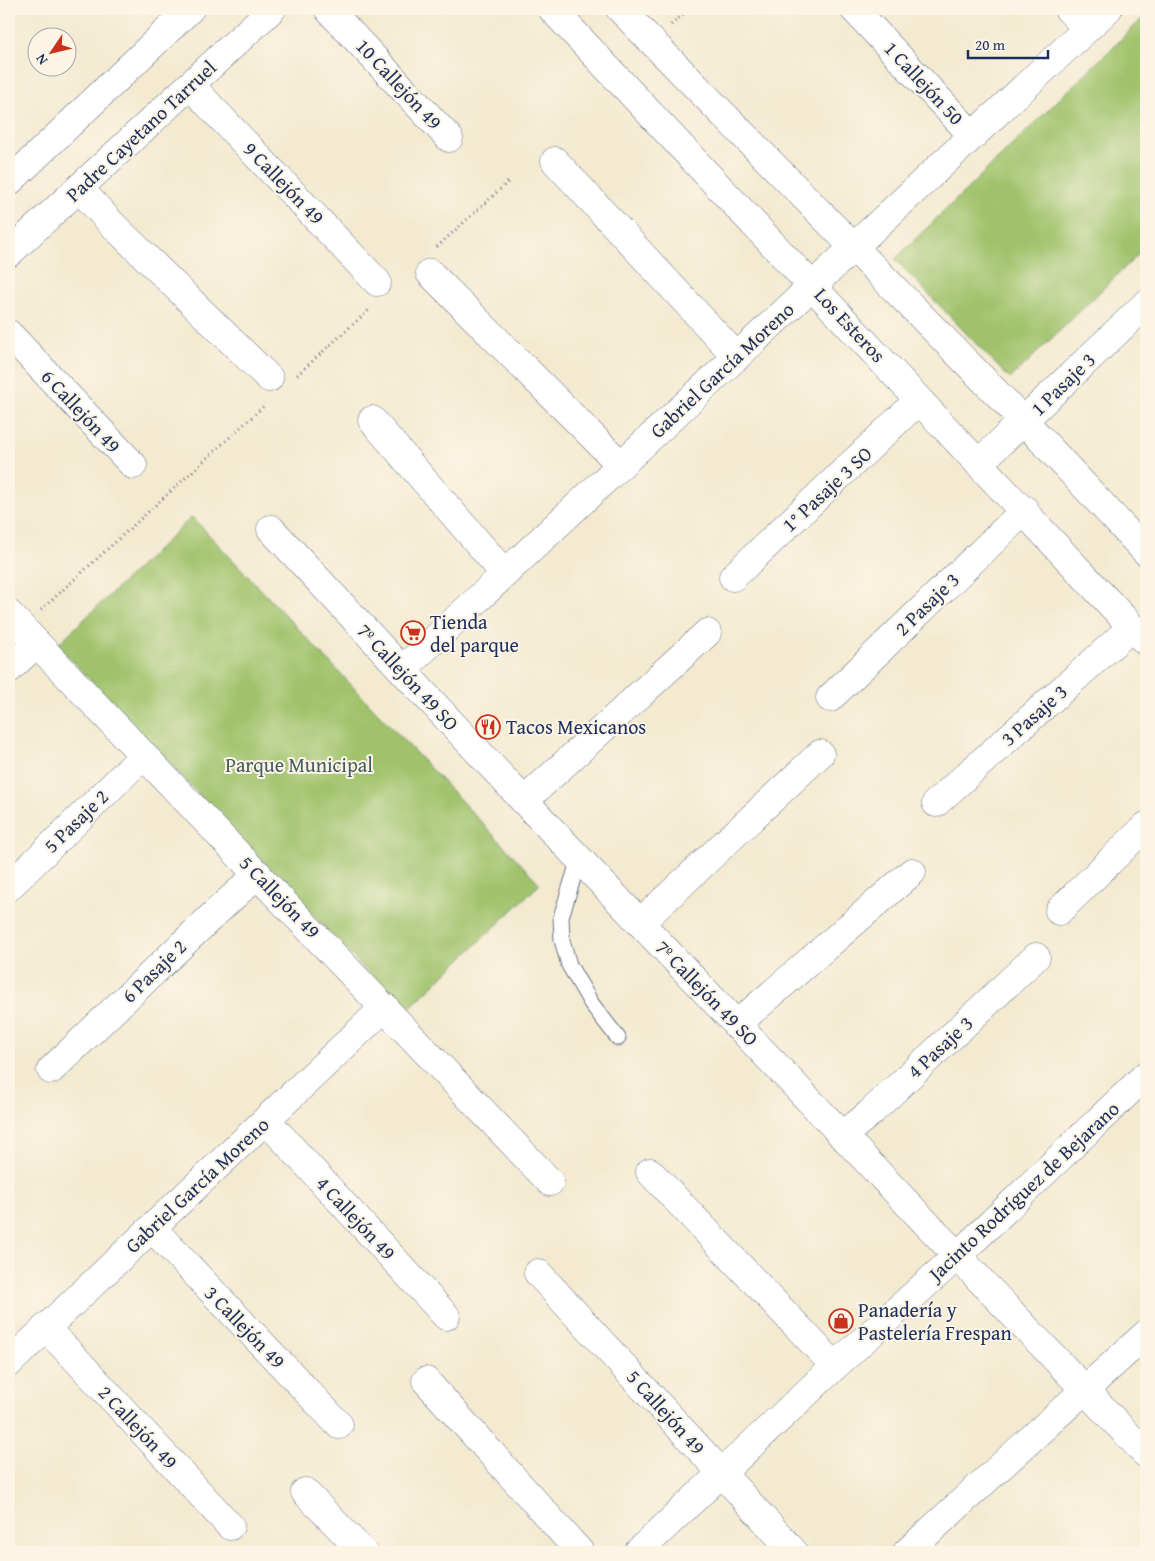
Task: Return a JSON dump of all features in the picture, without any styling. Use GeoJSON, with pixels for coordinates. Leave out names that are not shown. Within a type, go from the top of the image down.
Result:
{"type":"FeatureCollection","features":[{"type":"Feature","properties":{"kind":"street"},"geometry":{"type":"LineString","coordinates":[[13,170],[190,9]]}},
{"type":"Feature","properties":{"kind":"street","name":"Padre Cayetano Tarruel"},"geometry":{"type":"LineString","coordinates":[[9,253],[272,9]]}},
{"type":"Feature","properties":{"kind":"street","name":"10 Callejón 49"},"geometry":{"type":"LineString","coordinates":[[328,9],[449,138]]}},
{"type":"Feature","properties":{"kind":"street","name":"Los Esteros"},"geometry":{"type":"LineString","coordinates":[[552,9],[919,400],[1025,510],[1139,634]]}},
{"type":"Feature","properties":{"kind":"street"},"geometry":{"type":"LineString","coordinates":[[620,9],[1024,421],[1146,552]]}},
{"type":"Feature","properties":{"kind":"street","name":"1 Callejón 50"},"geometry":{"type":"LineString","coordinates":[[854,9],[973,136]]}},
{"type":"Feature","properties":{"kind":"street"},"geometry":{"type":"LineString","coordinates":[[1068,9],[1087,28]]}},
{"type":"Feature","properties":{"kind":"street","name":"Gabriel García Moreno"},"geometry":{"type":"LineString","coordinates":[[402,670],[1108,9]]}},
{"type":"Feature","properties":{"kind":"street","name":"9 Callejón 49"},"geometry":{"type":"LineString","coordinates":[[190,85],[377,282]]}},
{"type":"Feature","properties":{"kind":"street"},"geometry":{"type":"LineString","coordinates":[[554,161],[737,357]]}},
{"type":"Feature","properties":{"kind":"street"},"geometry":{"type":"LineString","coordinates":[[79,188],[117,229],[269,378]]}},
{"type":"Feature","properties":{"kind":"street"},"geometry":{"type":"LineString","coordinates":[[430,273],[620,465]]}},
{"type":"Feature","properties":{"kind":"street","name":"1 Pasaje 3"},"geometry":{"type":"LineString","coordinates":[[979,463],[1146,304]]}},
{"type":"Feature","properties":{"kind":"street","name":"6 Callejón 49"},"geometry":{"type":"LineString","coordinates":[[9,334],[133,465]]}},
{"type":"Feature","properties":{"kind":"street","name":"1° Pasaje 3 SO"},"geometry":{"type":"LineString","coordinates":[[733,577],[919,400]]}},
{"type":"Feature","properties":{"kind":"street"},"geometry":{"type":"LineString","coordinates":[[372,420],[505,574]]}},
{"type":"Feature","properties":{"kind":"street","name":"2 Pasaje 3"},"geometry":{"type":"LineString","coordinates":[[830,698],[1025,510]]}},
{"type":"Feature","properties":{"kind":"street","name":"7º Callejón 49 SO"},"geometry":{"type":"LineString","coordinates":[[271,529],[524,802],[1146,1454]]}},
{"type":"Feature","properties":{"kind":"street","name":"5 Callejón 49"},"geometry":{"type":"LineString","coordinates":[[9,614],[550,1182]]}},
{"type":"Feature","properties":{"kind":"street"},"geometry":{"type":"LineString","coordinates":[[524,802],[707,633]]}},
{"type":"Feature","properties":{"kind":"street","name":"3 Pasaje 3"},"geometry":{"type":"LineString","coordinates":[[936,803],[1139,634]]}},
{"type":"Feature","properties":{"kind":"street"},"geometry":{"type":"LineString","coordinates":[[9,669],[37,643]]}},
{"type":"Feature","properties":{"kind":"street"},"geometry":{"type":"LineString","coordinates":[[640,923],[820,754]]}},
{"type":"Feature","properties":{"kind":"street","name":"5 Pasaje 2"},"geometry":{"type":"LineString","coordinates":[[9,887],[144,755]]}},
{"type":"Feature","properties":{"kind":"street"},"geometry":{"type":"LineString","coordinates":[[1059,911],[1146,826]]}},
{"type":"Feature","properties":{"kind":"street"},"geometry":{"type":"LineString","coordinates":[[736,1025],[912,872]]}},
{"type":"Feature","properties":{"kind":"street","name":"6 Pasaje 2"},"geometry":{"type":"LineString","coordinates":[[51,1070],[205,922],[258,874]]}},
{"type":"Feature","properties":{"kind":"street","name":"4 Pasaje 3"},"geometry":{"type":"LineString","coordinates":[[842,1136],[869,1114],[1036,957]]}},
{"type":"Feature","properties":{"kind":"street","name":"Gabriel García Moreno"},"geometry":{"type":"LineString","coordinates":[[9,1363],[385,1007]]}},
{"type":"Feature","properties":{"kind":"street","name":"Jacinto Rodríguez de Bejarano"},"geometry":{"type":"LineString","coordinates":[[638,1552],[835,1366],[957,1256],[1146,1075]]}},
{"type":"Feature","properties":{"kind":"street","name":"4 Callejón 49"},"geometry":{"type":"LineString","coordinates":[[266,1120],[446,1316]]}},
{"type":"Feature","properties":{"kind":"street"},"geometry":{"type":"LineString","coordinates":[[650,1172],[835,1366]]}},
{"type":"Feature","properties":{"kind":"street","name":"3 Callejón 49"},"geometry":{"type":"LineString","coordinates":[[152,1228],[339,1424]]}},
{"type":"Feature","properties":{"kind":"street","name":"5 Callejón 49"},"geometry":{"type":"LineString","coordinates":[[538,1273],[794,1552]]}},
{"type":"Feature","properties":{"kind":"street","name":"2 Callejón 49"},"geometry":{"type":"LineString","coordinates":[[45,1328],[230,1526]]}},
{"type":"Feature","properties":{"kind":"street"},"geometry":{"type":"LineString","coordinates":[[908,1552],[1146,1334]]}},
{"type":"Feature","properties":{"kind":"street"},"geometry":{"type":"LineString","coordinates":[[426,1381],[580,1552]]}},
{"type":"Feature","properties":{"kind":"street"},"geometry":{"type":"LineString","coordinates":[[306,1492],[363,1552]]}},
{"type":"Feature","properties":{"kind":"lane"},"geometry":{"type":"LineString","coordinates":[[579,859],[561,917],[562,940],[569,965],[591,1003],[618,1038]]}},
{"type":"Feature","properties":{"kind":"green space"},"geometry":{"type":"Polygon","coordinates":[[[1146,15],[1146,247],[1010,379],[895,259],[1146,15]]]}},
{"type":"Feature","properties":{"kind":"green space","name":"Parque Municipal"},"geometry":{"type":"Polygon","coordinates":[[[192,517],[540,884],[405,1012],[57,645],[192,517]]]}},
{"type":"Feature","properties":{"kind":"place","name":"Tienda del parque"},"geometry":{"type":"Point","coordinates":[413,633]}},
{"type":"Feature","properties":{"kind":"place","name":"Tacos Mexicanos"},"geometry":{"type":"Point","coordinates":[488,727]}},
{"type":"Feature","properties":{"kind":"place","name":"Panadería y Pastelería Frespan"},"geometry":{"type":"Point","coordinates":[841,1321]}}]}
